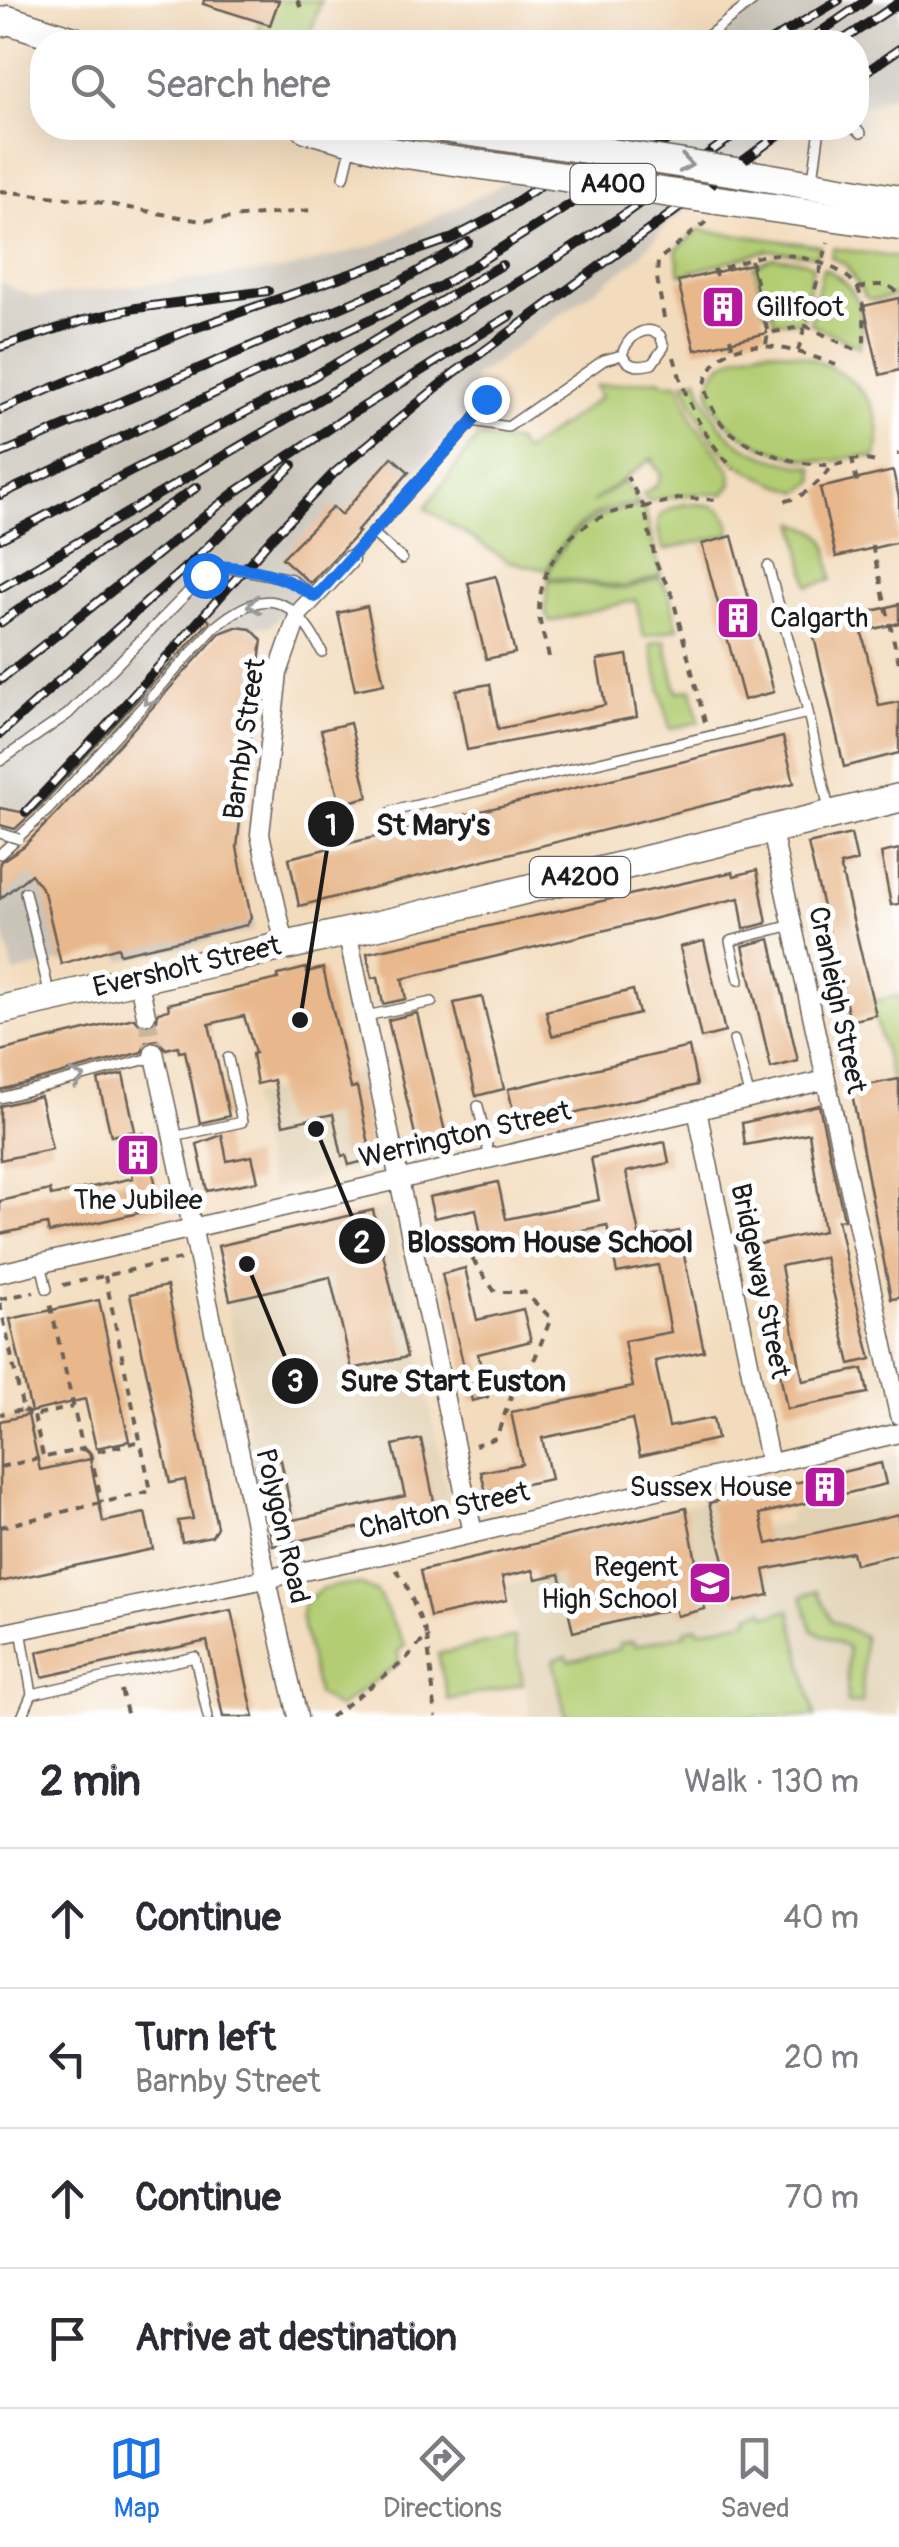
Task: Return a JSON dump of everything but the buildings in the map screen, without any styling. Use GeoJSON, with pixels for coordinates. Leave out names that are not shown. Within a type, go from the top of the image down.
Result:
{"type":"FeatureCollection","features":[{"type":"Feature","properties":{"kind":"main road"},"geometry":{"type":"LineString","coordinates":[[3,17],[41,30]]}},
{"type":"Feature","properties":{"kind":"main road","name":"A400"},"geometry":{"type":"LineString","coordinates":[[349,140],[392,152],[899,226]]}},
{"type":"Feature","properties":{"kind":"main road","name":"A400"},"geometry":{"type":"LineString","coordinates":[[546,140],[899,200]]}},
{"type":"Feature","properties":{"kind":"main road","name":"Eversholt Street"},"geometry":{"type":"LineString","coordinates":[[0,1010],[899,798]]}},
{"type":"Feature","properties":{"kind":"street","name":"Barnby Street"},"geometry":{"type":"LineString","coordinates":[[285,944],[260,834],[278,673],[299,614],[349,560]]}},
{"type":"Feature","properties":{"kind":"street","name":"Cranleigh Street"},"geometry":{"type":"LineString","coordinates":[[772,831],[899,1414]]}},
{"type":"Feature","properties":{"kind":"street"},"geometry":{"type":"LineString","coordinates":[[347,931],[473,1533]]}},
{"type":"Feature","properties":{"kind":"street"},"geometry":{"type":"LineString","coordinates":[[138,978],[146,1015]]}},
{"type":"Feature","properties":{"kind":"street","name":"Polygon Road"},"geometry":{"type":"LineString","coordinates":[[155,1054],[226,1399],[298,1717]]}},
{"type":"Feature","properties":{"kind":"street","name":"Werrington Street"},"geometry":{"type":"LineString","coordinates":[[0,1272],[826,1080]]}},
{"type":"Feature","properties":{"kind":"street","name":"Bridgeway Street"},"geometry":{"type":"LineString","coordinates":[[697,1110],[770,1464]]}},
{"type":"Feature","properties":{"kind":"street","name":"Chalton Street"},"geometry":{"type":"LineString","coordinates":[[0,1634],[386,1554],[899,1433]]}},
{"type":"Feature","properties":{"kind":"lane"},"geometry":{"type":"LineString","coordinates":[[715,30],[754,0]]}},
{"type":"Feature","properties":{"kind":"lane"},"geometry":{"type":"LineString","coordinates":[[520,170],[522,140]]}},
{"type":"Feature","properties":{"kind":"lane"},"geometry":{"type":"LineString","coordinates":[[802,212],[812,185],[818,140]]}},
{"type":"Feature","properties":{"kind":"lane"},"geometry":{"type":"LineString","coordinates":[[344,177],[353,141]]}},
{"type":"Feature","properties":{"kind":"lane"},"geometry":{"type":"LineString","coordinates":[[473,421],[508,427],[604,360],[622,355],[630,340],[644,330],[660,335],[664,348],[652,364],[632,365],[622,355]]}},
{"type":"Feature","properties":{"kind":"lane"},"geometry":{"type":"LineString","coordinates":[[349,560],[473,421],[486,399]]}},
{"type":"Feature","properties":{"kind":"lane"},"geometry":{"type":"LineString","coordinates":[[374,534],[402,559]]}},
{"type":"Feature","properties":{"kind":"lane"},"geometry":{"type":"LineString","coordinates":[[0,760],[68,714],[214,566],[291,579],[315,597]]}},
{"type":"Feature","properties":{"kind":"lane"},"geometry":{"type":"LineString","coordinates":[[768,566],[808,713],[831,817]]}},
{"type":"Feature","properties":{"kind":"lane"},"geometry":{"type":"LineString","coordinates":[[0,854],[19,840],[215,627],[238,608],[260,600],[299,614],[322,652]]}},
{"type":"Feature","properties":{"kind":"lane"},"geometry":{"type":"LineString","coordinates":[[258,672],[278,673]]}},
{"type":"Feature","properties":{"kind":"lane"},"geometry":{"type":"LineString","coordinates":[[392,811],[808,713]]}},
{"type":"Feature","properties":{"kind":"lane"},"geometry":{"type":"LineString","coordinates":[[0,833],[19,840]]}},
{"type":"Feature","properties":{"kind":"lane"},"geometry":{"type":"LineString","coordinates":[[25,892],[50,998]]}},
{"type":"Feature","properties":{"kind":"lane"},"geometry":{"type":"LineString","coordinates":[[739,980],[730,941],[792,925]]}},
{"type":"Feature","properties":{"kind":"lane"},"geometry":{"type":"LineString","coordinates":[[365,1016],[432,1002]]}},
{"type":"Feature","properties":{"kind":"lane"},"geometry":{"type":"LineString","coordinates":[[734,1040],[750,1098]]}},
{"type":"Feature","properties":{"kind":"lane"},"geometry":{"type":"LineString","coordinates":[[0,1098],[155,1054]]}},
{"type":"Feature","properties":{"kind":"lane"},"geometry":{"type":"LineString","coordinates":[[173,1137],[242,1122],[228,1058]]}},
{"type":"Feature","properties":{"kind":"lane"},"geometry":{"type":"LineString","coordinates":[[478,1106],[490,1159]]}},
{"type":"Feature","properties":{"kind":"lane"},"geometry":{"type":"LineString","coordinates":[[41,1263],[47,1289]]}},
{"type":"Feature","properties":{"kind":"lane"},"geometry":{"type":"LineString","coordinates":[[21,1630],[32,1694],[22,1717]]}},
{"type":"Feature","properties":{"kind":"lane"},"geometry":{"type":"LineString","coordinates":[[32,1694],[195,1658],[208,1717]]}},
{"type":"Feature","properties":{"kind":"path"},"geometry":{"type":"LineString","coordinates":[[297,0],[303,10]]}},
{"type":"Feature","properties":{"kind":"path"},"geometry":{"type":"LineString","coordinates":[[0,191],[86,200],[201,221],[312,210]]}},
{"type":"Feature","properties":{"kind":"path"},"geometry":{"type":"LineString","coordinates":[[667,332],[656,278],[658,260],[693,231]]}},
{"type":"Feature","properties":{"kind":"path"},"geometry":{"type":"LineString","coordinates":[[798,351],[828,242]]}},
{"type":"Feature","properties":{"kind":"path"},"geometry":{"type":"LineString","coordinates":[[716,276],[714,271],[767,255],[790,255],[835,270],[858,288],[865,320],[864,343]]}},
{"type":"Feature","properties":{"kind":"path"},"geometry":{"type":"LineString","coordinates":[[751,260],[768,333],[765,345]]}},
{"type":"Feature","properties":{"kind":"path"},"geometry":{"type":"LineString","coordinates":[[858,288],[879,284],[894,288],[899,294]]}},
{"type":"Feature","properties":{"kind":"path"},"geometry":{"type":"LineString","coordinates":[[768,333],[806,326],[860,352]]}},
{"type":"Feature","properties":{"kind":"path"},"geometry":{"type":"LineString","coordinates":[[730,338],[733,350]]}},
{"type":"Feature","properties":{"kind":"path"},"geometry":{"type":"LineString","coordinates":[[834,465],[776,454],[726,428],[704,388],[712,364],[733,350],[765,345],[836,364]]}},
{"type":"Feature","properties":{"kind":"path"},"geometry":{"type":"LineString","coordinates":[[672,348],[696,420],[708,440],[734,468]]}},
{"type":"Feature","properties":{"kind":"path"},"geometry":{"type":"LineString","coordinates":[[852,458],[857,483]]}},
{"type":"Feature","properties":{"kind":"path"},"geometry":{"type":"LineString","coordinates":[[785,500],[797,498],[814,486],[834,465],[852,458],[876,462]]}},
{"type":"Feature","properties":{"kind":"path"},"geometry":{"type":"LineString","coordinates":[[627,476],[644,506],[656,562],[672,595],[708,737]]}},
{"type":"Feature","properties":{"kind":"path"},"geometry":{"type":"LineString","coordinates":[[549,657],[539,613],[547,577],[562,547],[585,523],[598,516],[682,498],[720,500]]}},
{"type":"Feature","properties":{"kind":"path"},"geometry":{"type":"LineString","coordinates":[[872,545],[899,663]]}},
{"type":"Feature","properties":{"kind":"path"},"geometry":{"type":"LineString","coordinates":[[415,1255],[462,1244],[496,1292],[524,1292],[551,1318],[535,1358],[516,1383],[496,1438],[456,1452]]}},
{"type":"Feature","properties":{"kind":"path"},"geometry":{"type":"LineString","coordinates":[[67,1284],[188,1257]]}},
{"type":"Feature","properties":{"kind":"path"},"geometry":{"type":"LineString","coordinates":[[0,1526],[152,1491],[104,1276]]}},
{"type":"Feature","properties":{"kind":"path"},"geometry":{"type":"LineString","coordinates":[[47,1289],[83,1449]]}},
{"type":"Feature","properties":{"kind":"path"},"geometry":{"type":"LineString","coordinates":[[22,1410],[0,1301],[33,1292]]}},
{"type":"Feature","properties":{"kind":"path"},"geometry":{"type":"LineString","coordinates":[[0,1414],[22,1410],[34,1416],[73,1406]]}},
{"type":"Feature","properties":{"kind":"path"},"geometry":{"type":"LineString","coordinates":[[34,1416],[43,1458]]}},
{"type":"Feature","properties":{"kind":"path"},"geometry":{"type":"LineString","coordinates":[[0,1467],[141,1441]]}},
{"type":"Feature","properties":{"kind":"path"},"geometry":{"type":"LineString","coordinates":[[90,1453],[102,1503]]}},
{"type":"Feature","properties":{"kind":"path"},"geometry":{"type":"LineString","coordinates":[[386,1554],[406,1584],[426,1636],[436,1717]]}},
{"type":"Feature","properties":{"kind":"path"},"geometry":{"type":"LineString","coordinates":[[330,1717],[403,1662],[426,1636]]}},
{"type":"Feature","properties":{"kind":"path"},"geometry":{"type":"LineString","coordinates":[[118,1676],[128,1717]]}},
{"type":"Feature","properties":{"kind":"shaded area"},"geometry":{"type":"Polygon","coordinates":[[[767,0],[899,0],[899,92],[869,104],[869,30],[727,30],[767,0]]]}},
{"type":"Feature","properties":{"kind":"shaded area"},"geometry":{"type":"Polygon","coordinates":[[[576,140],[778,140],[668,224],[635,261],[474,377],[474,404],[455,430],[270,626],[246,627],[261,632],[236,862],[240,862],[252,931],[121,961],[117,947],[14,973],[0,918],[0,879],[224,634],[206,618],[32,813],[0,807],[0,282],[34,297],[287,269],[378,244],[485,194],[576,140]]]}},
{"type":"Feature","properties":{"kind":"shaded area"},"geometry":{"type":"Polygon","coordinates":[[[362,1071],[381,1163],[270,1189],[250,1096],[362,1071]]]}},
{"type":"Feature","properties":{"kind":"shaded area"},"geometry":{"type":"Polygon","coordinates":[[[389,1207],[452,1518],[269,1558],[218,1246],[389,1207]]]}},
{"type":"Feature","properties":{"kind":"shaded area","name":"Regent High School"},"geometry":{"type":"Polygon","coordinates":[[[899,1454],[899,1717],[530,1717],[506,1586],[549,1576],[542,1540],[746,1491],[755,1528],[790,1522],[788,1512],[887,1490],[881,1459],[899,1454]]]}},
{"type":"Feature","properties":{"kind":"green space"},"geometry":{"type":"Polygon","coordinates":[[[267,0],[321,0],[312,30],[258,30],[267,0]]]}},
{"type":"Feature","properties":{"kind":"green space"},"geometry":{"type":"Polygon","coordinates":[[[698,230],[821,246],[816,256],[768,250],[680,275],[676,250],[698,230]]]}},
{"type":"Feature","properties":{"kind":"green space"},"geometry":{"type":"Polygon","coordinates":[[[833,248],[899,258],[899,295],[866,298],[846,265],[831,257],[833,248]]]}},
{"type":"Feature","properties":{"kind":"green space"},"geometry":{"type":"Polygon","coordinates":[[[774,257],[813,266],[803,321],[774,322],[772,311],[765,312],[762,301],[770,291],[759,286],[754,266],[774,257]]]}},
{"type":"Feature","properties":{"kind":"green space"},"geometry":{"type":"Polygon","coordinates":[[[823,268],[844,282],[857,300],[862,322],[859,347],[810,323],[823,268]]]}},
{"type":"Feature","properties":{"kind":"green space"},"geometry":{"type":"Polygon","coordinates":[[[761,349],[806,357],[848,378],[874,412],[879,434],[875,458],[857,456],[823,461],[796,457],[763,446],[727,423],[710,394],[711,380],[720,367],[736,356],[761,349]]]}},
{"type":"Feature","properties":{"kind":"green space"},"geometry":{"type":"Polygon","coordinates":[[[698,378],[714,417],[739,443],[771,458],[813,467],[815,481],[800,492],[756,475],[726,454],[703,425],[684,382],[698,378]]]}},
{"type":"Feature","properties":{"kind":"green space"},"geometry":{"type":"Polygon","coordinates":[[[659,379],[679,383],[694,423],[731,471],[732,484],[724,494],[647,501],[643,494],[657,485],[661,475],[652,461],[654,457],[591,503],[625,481],[639,504],[608,510],[583,523],[563,543],[547,570],[508,561],[425,508],[478,437],[515,441],[524,452],[601,397],[595,386],[659,379]]]}},
{"type":"Feature","properties":{"kind":"green space"},"geometry":{"type":"Polygon","coordinates":[[[703,504],[722,511],[731,534],[664,550],[659,519],[667,510],[703,504]]]}},
{"type":"Feature","properties":{"kind":"green space"},"geometry":{"type":"Polygon","coordinates":[[[644,507],[661,575],[625,587],[547,577],[563,547],[584,526],[611,512],[644,507]]]}},
{"type":"Feature","properties":{"kind":"green space"},"geometry":{"type":"Polygon","coordinates":[[[796,523],[823,537],[832,580],[808,586],[796,523]]]}},
{"type":"Feature","properties":{"kind":"green space"},"geometry":{"type":"Polygon","coordinates":[[[660,578],[669,594],[678,628],[644,637],[636,600],[549,622],[545,610],[549,580],[624,589],[660,578]]]}},
{"type":"Feature","properties":{"kind":"green space"},"geometry":{"type":"Polygon","coordinates":[[[665,640],[677,692],[692,689],[699,722],[670,729],[650,644],[665,640]]]}},
{"type":"Feature","properties":{"kind":"green space"},"geometry":{"type":"Polygon","coordinates":[[[899,995],[899,1080],[892,1082],[871,1002],[899,995]]]}},
{"type":"Feature","properties":{"kind":"green space"},"geometry":{"type":"Polygon","coordinates":[[[362,1585],[377,1592],[405,1645],[398,1651],[399,1663],[338,1708],[317,1694],[301,1617],[304,1602],[322,1589],[362,1585]]]}},
{"type":"Feature","properties":{"kind":"green space"},"geometry":{"type":"Polygon","coordinates":[[[817,1591],[832,1621],[864,1636],[862,1703],[847,1703],[848,1647],[812,1630],[802,1596],[817,1591]]]}},
{"type":"Feature","properties":{"kind":"green space"},"geometry":{"type":"Polygon","coordinates":[[[764,1610],[766,1616],[790,1610],[815,1717],[566,1717],[553,1660],[567,1656],[569,1661],[619,1649],[619,1644],[633,1641],[635,1646],[685,1634],[685,1630],[697,1627],[699,1631],[750,1619],[749,1614],[764,1610]]]}},
{"type":"Feature","properties":{"kind":"green space"},"geometry":{"type":"Polygon","coordinates":[[[515,1637],[523,1684],[448,1700],[438,1654],[515,1637]]]}},
{"type":"Feature","properties":{"kind":"tunnel"},"geometry":{"type":"LineString","coordinates":[[146,1015],[154,1052]]}},
{"type":"Feature","properties":{"kind":"railway"},"geometry":{"type":"LineString","coordinates":[[789,30],[839,0]]}},
{"type":"Feature","properties":{"kind":"railway"},"geometry":{"type":"LineString","coordinates":[[823,30],[867,0]]}},
{"type":"Feature","properties":{"kind":"railway"},"geometry":{"type":"LineString","coordinates":[[858,30],[899,3]]}},
{"type":"Feature","properties":{"kind":"railway"},"geometry":{"type":"LineString","coordinates":[[869,70],[899,49]]}},
{"type":"Feature","properties":{"kind":"railway"},"geometry":{"type":"LineString","coordinates":[[0,410],[189,330],[453,238],[495,216],[608,140]]}},
{"type":"Feature","properties":{"kind":"railway"},"geometry":{"type":"LineString","coordinates":[[0,495],[441,286],[667,140]]}},
{"type":"Feature","properties":{"kind":"railway"},"geometry":{"type":"LineString","coordinates":[[0,588],[538,270],[727,140]]}},
{"type":"Feature","properties":{"kind":"railway"},"geometry":{"type":"LineString","coordinates":[[26,812],[334,473],[454,373],[772,140]]}},
{"type":"Feature","properties":{"kind":"railway"},"geometry":{"type":"LineString","coordinates":[[0,454],[398,283],[468,242]]}},
{"type":"Feature","properties":{"kind":"railway"},"geometry":{"type":"LineString","coordinates":[[0,539],[306,381],[502,265]]}},
{"type":"Feature","properties":{"kind":"railway"},"geometry":{"type":"LineString","coordinates":[[0,347],[136,308],[268,291]]}},
{"type":"Feature","properties":{"kind":"railway"},"geometry":{"type":"LineString","coordinates":[[0,680],[234,493],[345,418],[511,315]]}},
{"type":"Feature","properties":{"kind":"railway"},"geometry":{"type":"LineString","coordinates":[[0,734],[293,465]]}},
{"type":"Feature","properties":{"kind":"railway"},"geometry":{"type":"LineString","coordinates":[[0,623],[197,487]]}},
{"type":"Feature","properties":{"kind":"place","name":"Gillfoot"},"geometry":{"type":"Point","coordinates":[723,307]}},
{"type":"Feature","properties":{"kind":"place","name":"Calgarth"},"geometry":{"type":"Point","coordinates":[738,618]}},
{"type":"Feature","properties":{"kind":"place","name":"St Mary's"},"geometry":{"type":"Point","coordinates":[300,1020]}},
{"type":"Feature","properties":{"kind":"place","name":"Blossom House School"},"geometry":{"type":"Point","coordinates":[316,1129]}},
{"type":"Feature","properties":{"kind":"place","name":"The Jubilee"},"geometry":{"type":"Point","coordinates":[138,1155]}},
{"type":"Feature","properties":{"kind":"place","name":"Sure Start Euston"},"geometry":{"type":"Point","coordinates":[247,1264]}},
{"type":"Feature","properties":{"kind":"place","name":"Sussex House"},"geometry":{"type":"Point","coordinates":[825,1487]}},
{"type":"Feature","properties":{"kind":"place","name":"Regent High School"},"geometry":{"type":"Point","coordinates":[710,1583]}},
{"type":"Feature","properties":{"kind":"route"},"geometry":{"type":"LineString","coordinates":[[205,575],[214,566],[276,575],[291,579],[315,597],[473,421],[486,399]]}}]}
